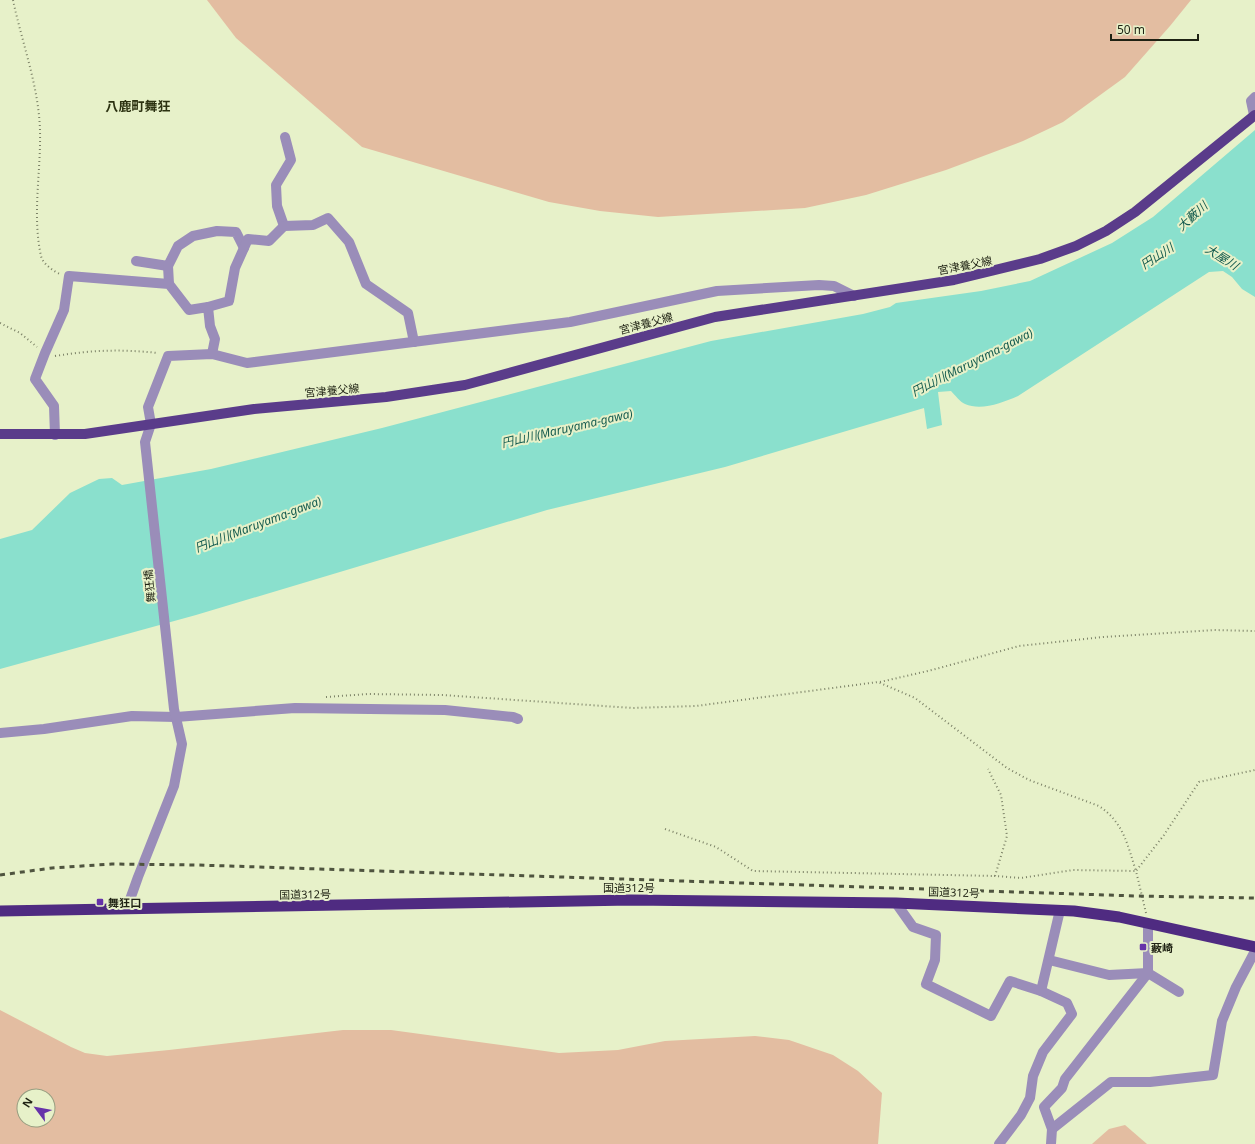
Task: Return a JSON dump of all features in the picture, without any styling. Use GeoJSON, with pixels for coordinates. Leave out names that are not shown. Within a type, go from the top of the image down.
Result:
{"type":"FeatureCollection","features":[{"type":"Feature","properties":{"kind":"highway","name":"国道312号"},"geometry":{"type":"LineString","coordinates":[[0,911],[127,908],[255,908],[631,900],[896,903],[1060,910],[1119,917],[1255,947]]}},
{"type":"Feature","properties":{"kind":"main road","name":"宮津養父線"},"geometry":{"type":"LineString","coordinates":[[0,434],[85,434],[254,409],[386,397],[465,385],[715,317],[954,280],[999,270],[1040,259],[1076,246],[1106,231],[1135,212],[1255,115]]}},
{"type":"Feature","properties":{"kind":"street"},"geometry":{"type":"LineString","coordinates":[[1255,97],[1252,101],[1255,115]]}},
{"type":"Feature","properties":{"kind":"street"},"geometry":{"type":"LineString","coordinates":[[284,226],[277,206],[276,185],[291,160],[285,137]]}},
{"type":"Feature","properties":{"kind":"street"},"geometry":{"type":"LineString","coordinates":[[244,248],[236,232],[217,231],[193,236],[178,246],[168,266],[169,284],[189,310],[208,307],[229,301],[235,268],[244,248],[248,239],[269,241],[284,226],[313,225],[328,218],[348,242],[366,284],[408,313],[414,342]]}},
{"type":"Feature","properties":{"kind":"street"},"geometry":{"type":"LineString","coordinates":[[136,261],[168,266]]}},
{"type":"Feature","properties":{"kind":"street"},"geometry":{"type":"LineString","coordinates":[[55,435],[54,406],[35,379],[44,353],[64,310],[69,276],[169,284]]}},
{"type":"Feature","properties":{"kind":"street"},"geometry":{"type":"LineString","coordinates":[[151,424],[148,407],[168,356],[212,354],[247,363],[570,322],[717,291],[819,285],[834,286],[854,296]]}},
{"type":"Feature","properties":{"kind":"street"},"geometry":{"type":"LineString","coordinates":[[208,307],[210,326],[215,339],[212,354]]}},
{"type":"Feature","properties":{"kind":"street","name":"舞狂橋"},"geometry":{"type":"LineString","coordinates":[[127,908],[174,786],[180,762],[182,744],[175,713],[145,442],[151,424]]}},
{"type":"Feature","properties":{"kind":"street"},"geometry":{"type":"LineString","coordinates":[[0,733],[44,729],[132,716],[295,708],[445,710],[513,717],[518,719]]}},
{"type":"Feature","properties":{"kind":"street"},"geometry":{"type":"LineString","coordinates":[[896,903],[914,927],[936,935],[935,960],[926,984],[991,1016],[1010,981],[1041,991],[1067,1002],[1072,1014],[1044,1052],[1033,1076],[1030,1098],[1021,1115],[999,1144]]}},
{"type":"Feature","properties":{"kind":"street"},"geometry":{"type":"LineString","coordinates":[[1041,991],[1060,910]]}},
{"type":"Feature","properties":{"kind":"street"},"geometry":{"type":"LineString","coordinates":[[1051,1144],[1052,1129],[1044,1107],[1062,1088],[1066,1080],[1148,973],[1148,924]]}},
{"type":"Feature","properties":{"kind":"street"},"geometry":{"type":"LineString","coordinates":[[1052,1129],[1111,1082],[1150,1082],[1213,1075],[1222,1021],[1236,986],[1255,951]]}},
{"type":"Feature","properties":{"kind":"street"},"geometry":{"type":"LineString","coordinates":[[1049,960],[1109,975],[1148,973],[1179,992]]}},
{"type":"Feature","properties":{"kind":"path"},"geometry":{"type":"LineString","coordinates":[[13,0],[33,80],[40,130],[37,234],[42,258],[53,272],[69,276]]}},
{"type":"Feature","properties":{"kind":"path"},"geometry":{"type":"LineString","coordinates":[[0,323],[20,333],[44,353],[54,356],[88,350],[123,349],[159,353],[168,356]]}},
{"type":"Feature","properties":{"kind":"path"},"geometry":{"type":"LineString","coordinates":[[322,697],[368,694],[442,694],[632,708],[696,706],[878,682],[932,670],[1019,646],[1103,636],[1214,630],[1255,631]]}},
{"type":"Feature","properties":{"kind":"path"},"geometry":{"type":"LineString","coordinates":[[878,682],[915,698],[1007,768],[1029,780],[1099,806],[1109,813],[1123,830],[1136,871],[1148,924]]}},
{"type":"Feature","properties":{"kind":"path"},"geometry":{"type":"LineString","coordinates":[[988,769],[1001,795],[1007,836],[995,876]]}},
{"type":"Feature","properties":{"kind":"path"},"geometry":{"type":"LineString","coordinates":[[1136,871],[1164,835],[1199,782],[1255,770]]}},
{"type":"Feature","properties":{"kind":"path"},"geometry":{"type":"LineString","coordinates":[[665,829],[716,847],[753,871],[995,876],[1022,878],[1073,870],[1136,871]]}},
{"type":"Feature","properties":{"kind":"shaded area"},"geometry":{"type":"Polygon","coordinates":[[[207,0],[1191,0],[1125,77],[1063,122],[1023,141],[946,170],[866,195],[805,208],[658,217],[600,211],[549,202],[362,147],[236,38],[207,0]]]}},
{"type":"Feature","properties":{"kind":"shaded area"},"geometry":{"type":"Polygon","coordinates":[[[0,1010],[71,1047],[85,1053],[107,1056],[343,1030],[391,1030],[559,1053],[618,1050],[665,1041],[755,1036],[789,1040],[833,1055],[858,1071],[882,1093],[878,1144],[0,1144],[0,1010]]]}},
{"type":"Feature","properties":{"kind":"shaded area"},"geometry":{"type":"Polygon","coordinates":[[[1125,1125],[1147,1144],[1092,1144],[1109,1129],[1125,1125]]]}},
{"type":"Feature","properties":{"kind":"water"},"geometry":{"type":"Polygon","coordinates":[[[1255,130],[1255,297],[1242,289],[1232,277],[1223,271],[1209,272],[1018,396],[992,405],[978,407],[963,403],[951,391],[938,392],[942,425],[927,429],[924,408],[725,467],[547,510],[196,615],[0,669],[0,539],[32,530],[70,493],[99,479],[112,478],[122,485],[211,469],[382,428],[711,341],[863,314],[890,307],[896,303],[981,291],[1030,281],[1112,243],[1153,217],[1255,130]]]}},
{"type":"Feature","properties":{"kind":"railway"},"geometry":{"type":"LineString","coordinates":[[0,875],[52,868],[112,864],[198,865],[1136,896],[1255,898]]}},
{"type":"Feature","properties":{"kind":"place","name":"舞狂口"},"geometry":{"type":"Point","coordinates":[100,902]}},
{"type":"Feature","properties":{"kind":"place","name":"藪崎"},"geometry":{"type":"Point","coordinates":[1143,947]}},
{"type":"Feature","properties":{"kind":"district","name":"八鹿町舞狂"},"geometry":{"type":"Point","coordinates":[138,106]}},
{"type":"Feature","properties":{"kind":"water label","name":"大藪川"},"geometry":{"type":"Point","coordinates":[1192,216]}},
{"type":"Feature","properties":{"kind":"water label","name":"円山川"},"geometry":{"type":"Point","coordinates":[1157,256]}},
{"type":"Feature","properties":{"kind":"water label","name":"大屋川"},"geometry":{"type":"Point","coordinates":[1222,257]}},
{"type":"Feature","properties":{"kind":"water label","name":"円山川(Maruyama-gawa)"},"geometry":{"type":"Point","coordinates":[972,362]}},
{"type":"Feature","properties":{"kind":"water label","name":"円山川(Maruyama-gawa)"},"geometry":{"type":"Point","coordinates":[567,428]}},
{"type":"Feature","properties":{"kind":"water label","name":"円山川(Maruyama-gawa)"},"geometry":{"type":"Point","coordinates":[258,524]}}]}
